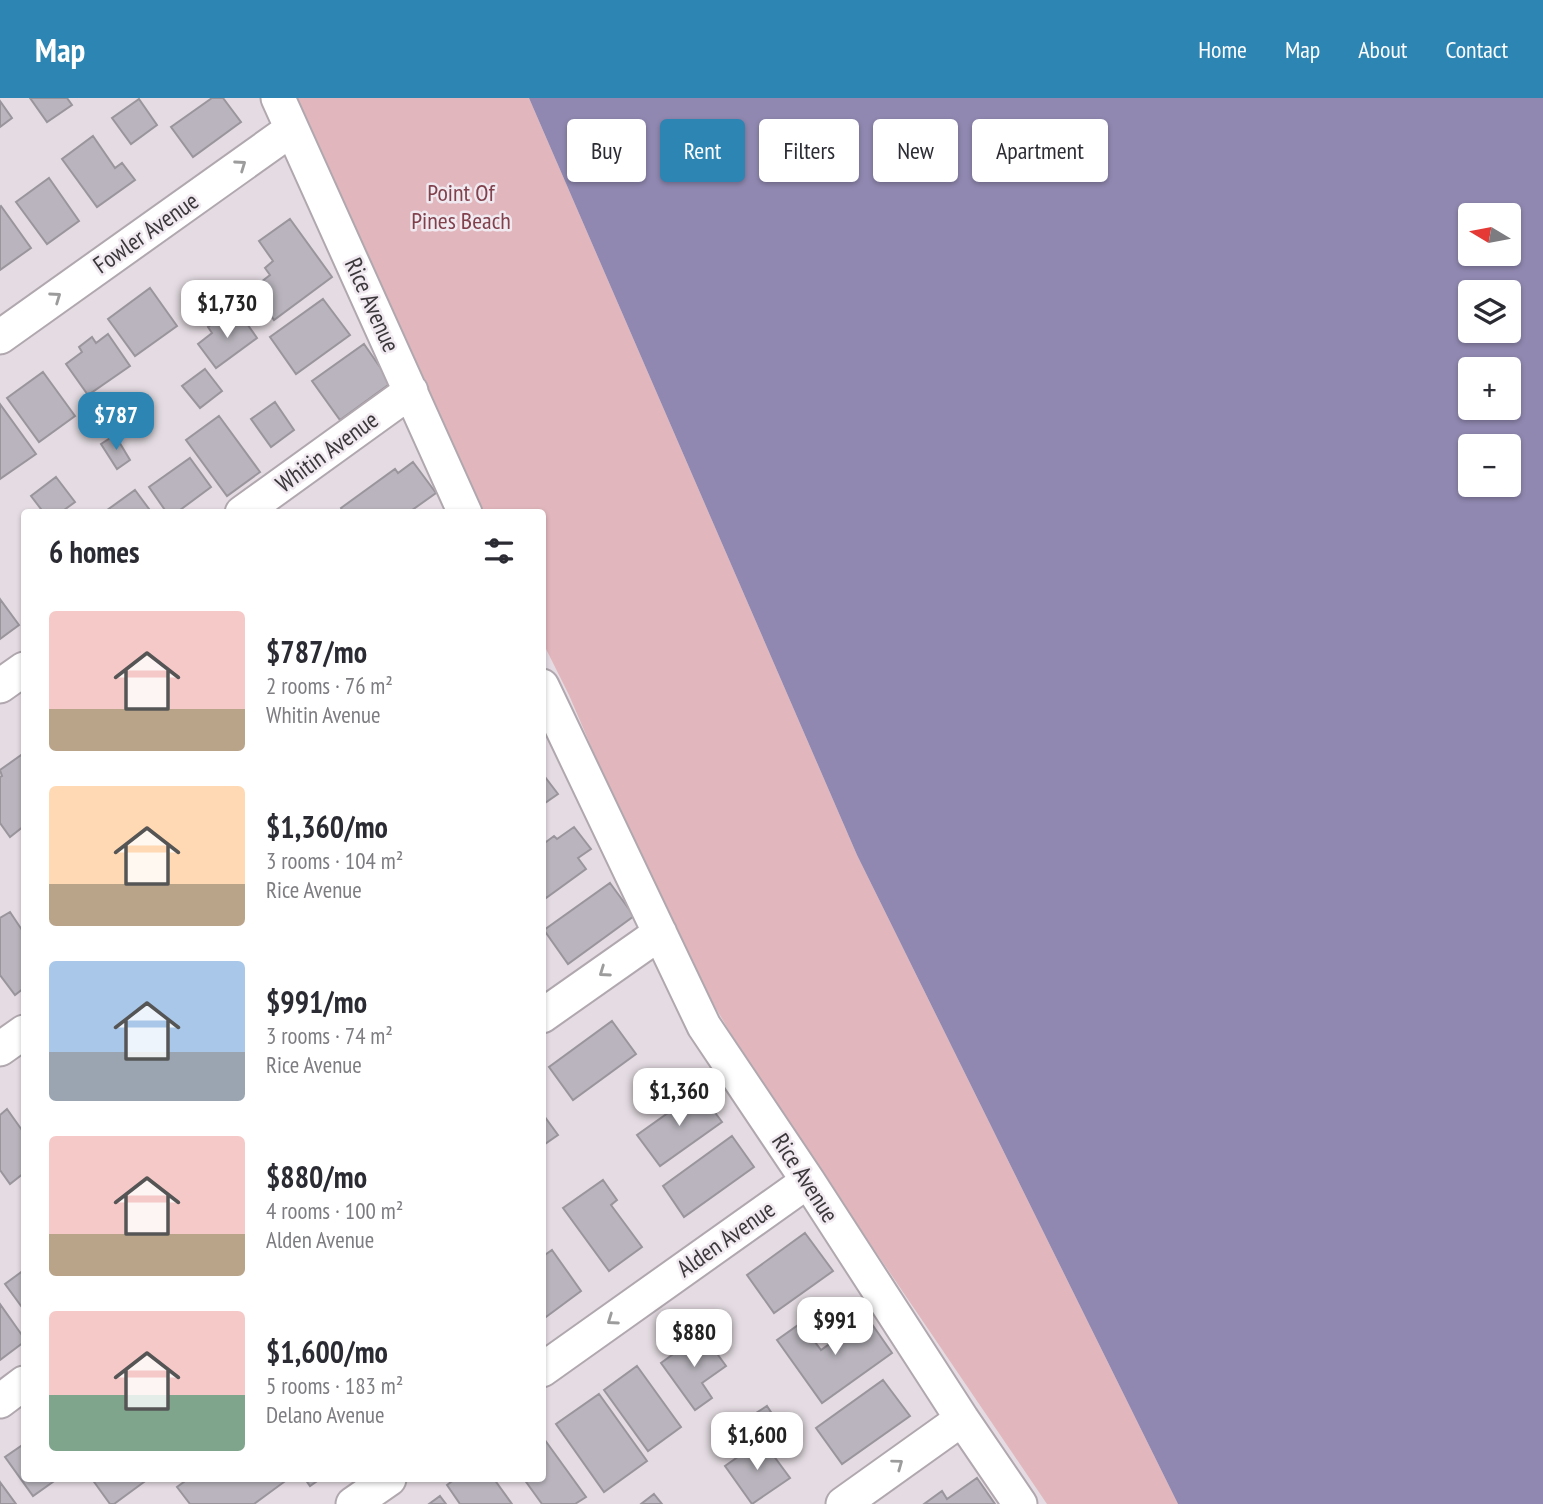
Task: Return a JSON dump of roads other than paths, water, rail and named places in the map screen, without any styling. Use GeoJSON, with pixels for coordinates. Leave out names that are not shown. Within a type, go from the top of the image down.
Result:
{"type":"FeatureCollection","features":[{"type":"Feature","properties":{"kind":"street","name":"Rice Avenue"},"geometry":{"type":"LineString","coordinates":[[278,98],[463,509]]}},
{"type":"Feature","properties":{"kind":"street","name":"Fowler Avenue"},"geometry":{"type":"LineString","coordinates":[[0,337],[292,130]]}},
{"type":"Feature","properties":{"kind":"street","name":"Whitin Avenue"},"geometry":{"type":"LineString","coordinates":[[248,509],[411,391]]}},
{"type":"Feature","properties":{"kind":"street"},"geometry":{"type":"LineString","coordinates":[[0,686],[21,671]]}},
{"type":"Feature","properties":{"kind":"street","name":"Rice Avenue"},"geometry":{"type":"LineString","coordinates":[[546,695],[704,1026],[1020,1504]]}},
{"type":"Feature","properties":{"kind":"street"},"geometry":{"type":"LineString","coordinates":[[546,1013],[660,933]]}},
{"type":"Feature","properties":{"kind":"street"},"geometry":{"type":"LineString","coordinates":[[0,1049],[21,1034]]}},
{"type":"Feature","properties":{"kind":"street","name":"Alden Avenue"},"geometry":{"type":"LineString","coordinates":[[546,1367],[808,1181]]}},
{"type":"Feature","properties":{"kind":"street"},"geometry":{"type":"LineString","coordinates":[[0,1401],[21,1385]]}},
{"type":"Feature","properties":{"kind":"street"},"geometry":{"type":"LineString","coordinates":[[843,1504],[962,1419]]}},
{"type":"Feature","properties":{"kind":"street"},"geometry":{"type":"LineString","coordinates":[[353,1504],[385,1482]]}},
{"type":"Feature","properties":{"kind":"park label","name":"Point Of Pines Beach"},"geometry":{"type":"Point","coordinates":[461,207]}}]}
